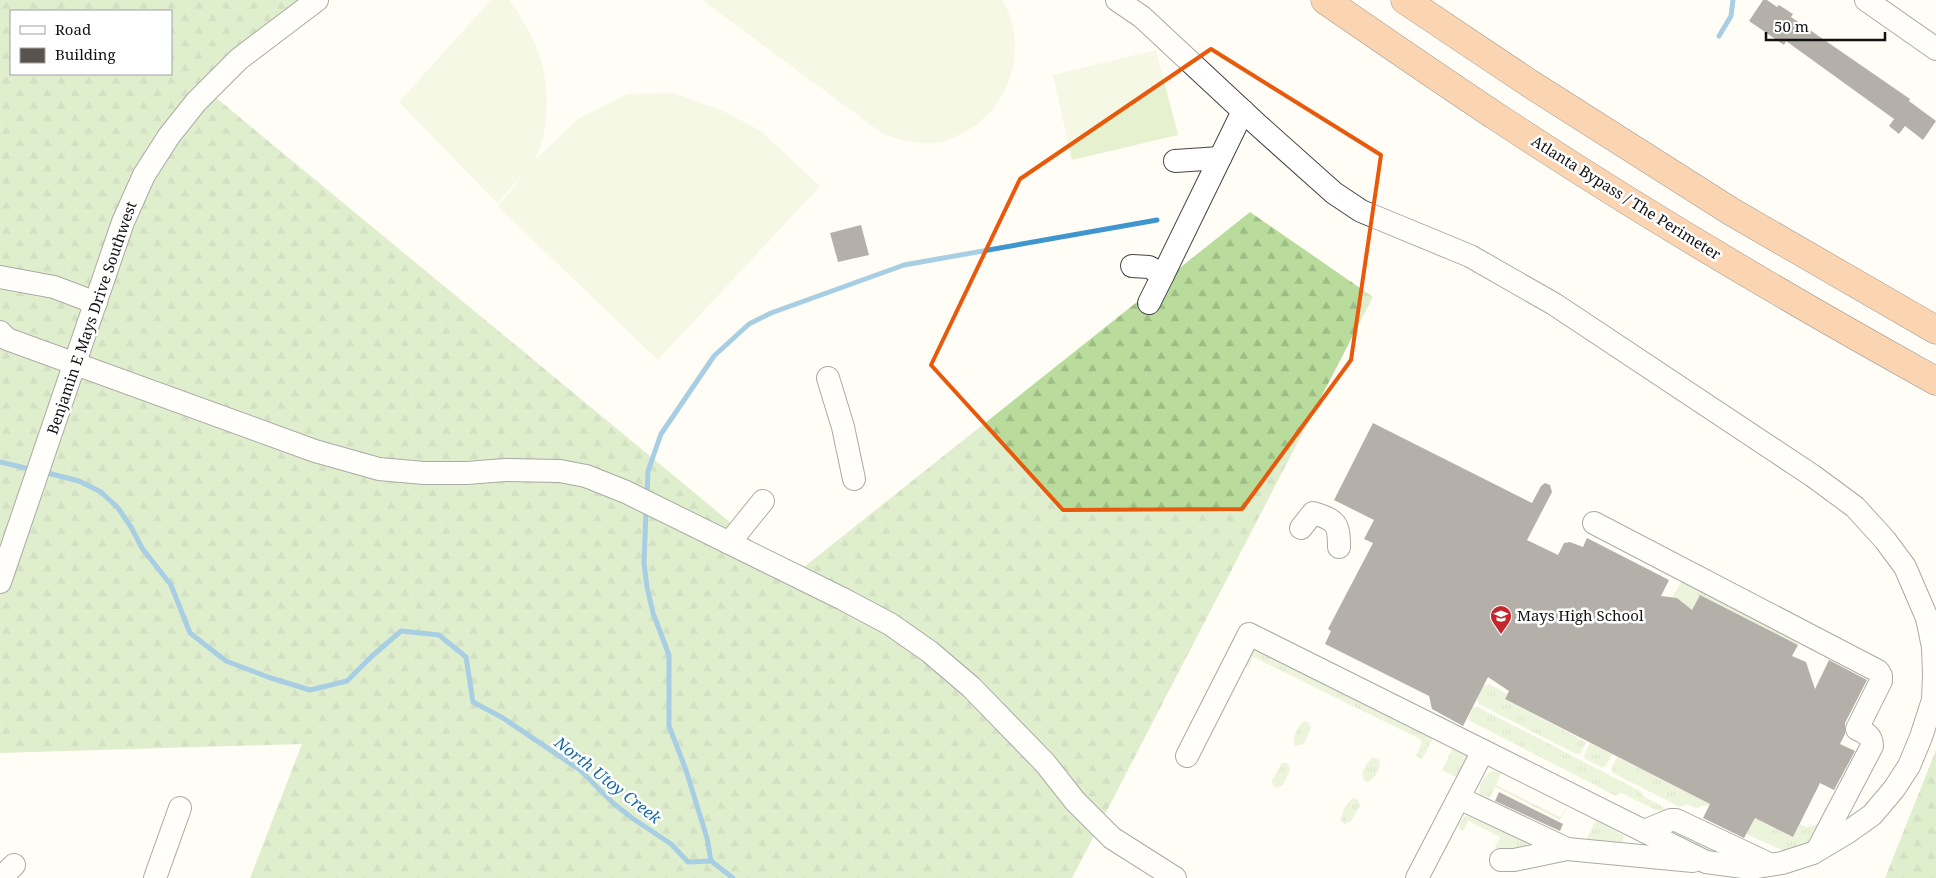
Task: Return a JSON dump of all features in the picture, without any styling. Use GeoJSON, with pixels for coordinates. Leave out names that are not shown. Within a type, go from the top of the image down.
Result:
{"type":"FeatureCollection","features":[{"type":"Feature","properties":{"kind":"highway","name":"Atlanta Bypass / The Perimeter"},"geometry":{"type":"LineString","coordinates":[[1325,0],[1498,118],[1587,175],[1707,248],[1936,381]]}},
{"type":"Feature","properties":{"kind":"highway"},"geometry":{"type":"LineString","coordinates":[[1405,0],[1529,84],[1732,212],[1936,330]]}},
{"type":"Feature","properties":{"kind":"street","name":"Benjamin E Mays Drive Southwest"},"geometry":{"type":"LineString","coordinates":[[0,582],[123,222],[144,175],[169,136],[196,102],[239,60],[317,0]]}},
{"type":"Feature","properties":{"kind":"street"},"geometry":{"type":"LineString","coordinates":[[1118,0],[1142,17],[1334,193],[1361,211],[1470,256],[1554,304],[1813,476],[1855,507],[1885,540],[1905,567],[1926,618],[1933,647],[1932,700],[1910,766],[1872,815],[1848,832],[1813,852],[1782,863],[1750,868],[1567,849],[1514,860],[1501,860]]}},
{"type":"Feature","properties":{"kind":"street"},"geometry":{"type":"LineString","coordinates":[[1867,0],[1936,49]]}},
{"type":"Feature","properties":{"kind":"street"},"geometry":{"type":"LineString","coordinates":[[1148,303],[1242,110]]}},
{"type":"Feature","properties":{"kind":"street"},"geometry":{"type":"LineString","coordinates":[[1175,160],[1220,158]]}},
{"type":"Feature","properties":{"kind":"street"},"geometry":{"type":"LineString","coordinates":[[1132,266],[1149,267],[1163,275]]}},
{"type":"Feature","properties":{"kind":"street"},"geometry":{"type":"LineString","coordinates":[[0,277],[54,288],[96,303]]}},
{"type":"Feature","properties":{"kind":"street"},"geometry":{"type":"LineString","coordinates":[[0,332],[7,339],[74,364],[315,451],[379,469],[424,473],[467,473],[506,470],[560,471],[586,476],[626,492],[859,607],[890,624],[930,652],[971,687],[1045,763],[1075,801],[1112,838],[1175,878]]}},
{"type":"Feature","properties":{"kind":"street"},"geometry":{"type":"LineString","coordinates":[[828,378],[843,428],[854,479]]}},
{"type":"Feature","properties":{"kind":"street"},"geometry":{"type":"LineString","coordinates":[[729,543],[763,501]]}},
{"type":"Feature","properties":{"kind":"street"},"geometry":{"type":"LineString","coordinates":[[1301,528],[1313,514],[1330,519],[1339,530],[1339,547]]}},
{"type":"Feature","properties":{"kind":"street"},"geometry":{"type":"LineString","coordinates":[[1594,522],[1878,671],[1881,681],[1858,729],[1869,736],[1872,740],[1872,746],[1818,849]]}},
{"type":"Feature","properties":{"kind":"street"},"geometry":{"type":"LineString","coordinates":[[1188,756],[1251,628],[1482,752],[1706,862]]}},
{"type":"Feature","properties":{"kind":"street"},"geometry":{"type":"LineString","coordinates":[[1417,878],[1482,752]]}},
{"type":"Feature","properties":{"kind":"street"},"geometry":{"type":"LineString","coordinates":[[1458,798],[1567,849]]}},
{"type":"Feature","properties":{"kind":"street"},"geometry":{"type":"LineString","coordinates":[[155,878],[180,808]]}},
{"type":"Feature","properties":{"kind":"street"},"geometry":{"type":"LineString","coordinates":[[1644,831],[1671,820],[1676,820],[1770,865]]}},
{"type":"Feature","properties":{"kind":"highlighted area"},"geometry":{"type":"Polygon","coordinates":[[[1211,49],[1381,155],[1351,360],[1242,509],[1063,510],[931,365],[1020,179],[1211,49]]]}},
{"type":"Feature","properties":{"kind":"green space"},"geometry":{"type":"Polygon","coordinates":[[[0,0],[316,0],[209,92],[794,575],[1250,212],[1373,297],[1072,878],[250,878],[302,744],[0,753],[0,0]]]}},
{"type":"Feature","properties":{"kind":"green space"},"geometry":{"type":"Polygon","coordinates":[[[491,0],[509,0],[527,27],[534,41],[543,69],[547,100],[544,132],[538,152],[533,162],[497,203],[399,102],[491,0]]]}},
{"type":"Feature","properties":{"kind":"green space"},"geometry":{"type":"Polygon","coordinates":[[[702,0],[1002,0],[1011,18],[1015,38],[1010,76],[1002,95],[991,111],[976,125],[944,141],[934,143],[911,142],[882,133],[702,0]]]}},
{"type":"Feature","properties":{"kind":"green space"},"geometry":{"type":"Polygon","coordinates":[[[1156,50],[1178,135],[1072,160],[1053,75],[1156,50]]]}},
{"type":"Feature","properties":{"kind":"green space"},"geometry":{"type":"Polygon","coordinates":[[[674,93],[723,111],[759,130],[820,186],[658,360],[498,207],[533,162],[579,118],[627,94],[674,93]]]}},
{"type":"Feature","properties":{"kind":"green space"},"geometry":{"type":"Polygon","coordinates":[[[1684,576],[1799,638],[1798,645],[1700,595],[1687,621],[1671,600],[1684,576]]]}},
{"type":"Feature","properties":{"kind":"green space"},"geometry":{"type":"Polygon","coordinates":[[[1255,649],[1433,738],[1422,759],[1416,756],[1422,742],[1420,739],[1253,657],[1248,667],[1244,667],[1250,652],[1255,649]]]}},
{"type":"Feature","properties":{"kind":"green space"},"geometry":{"type":"Polygon","coordinates":[[[1489,684],[1507,694],[1505,699],[1586,742],[1581,753],[1576,754],[1479,704],[1477,699],[1483,686],[1489,684]]]}},
{"type":"Feature","properties":{"kind":"green space"},"geometry":{"type":"Polygon","coordinates":[[[1478,707],[1640,791],[1643,796],[1669,810],[1660,812],[1621,793],[1616,796],[1470,721],[1468,718],[1473,708],[1478,707]]]}},
{"type":"Feature","properties":{"kind":"green space"},"geometry":{"type":"Polygon","coordinates":[[[1305,721],[1309,723],[1311,728],[1304,744],[1295,746],[1293,738],[1300,724],[1305,721]]]}},
{"type":"Feature","properties":{"kind":"green space"},"geometry":{"type":"Polygon","coordinates":[[[1590,743],[1612,754],[1606,766],[1601,767],[1585,759],[1584,755],[1590,743]]]}},
{"type":"Feature","properties":{"kind":"green space"},"geometry":{"type":"Polygon","coordinates":[[[1453,748],[1467,755],[1468,758],[1458,778],[1442,770],[1453,748]]]}},
{"type":"Feature","properties":{"kind":"green space"},"geometry":{"type":"Polygon","coordinates":[[[1936,750],[1936,878],[1885,878],[1936,750]]]}},
{"type":"Feature","properties":{"kind":"green space"},"geometry":{"type":"Polygon","coordinates":[[[1373,757],[1380,760],[1380,767],[1375,777],[1366,782],[1363,773],[1373,757]]]}},
{"type":"Feature","properties":{"kind":"green space"},"geometry":{"type":"Polygon","coordinates":[[[1617,757],[1715,806],[1700,806],[1698,809],[1687,804],[1680,807],[1613,773],[1611,769],[1617,757]]]}},
{"type":"Feature","properties":{"kind":"green space"},"geometry":{"type":"Polygon","coordinates":[[[1282,763],[1288,763],[1290,771],[1283,785],[1276,788],[1271,782],[1282,763]]]}},
{"type":"Feature","properties":{"kind":"green space"},"geometry":{"type":"Polygon","coordinates":[[[1492,771],[1501,773],[1496,785],[1560,817],[1568,806],[1560,820],[1495,787],[1488,801],[1480,796],[1479,789],[1482,782],[1492,771]]]}},
{"type":"Feature","properties":{"kind":"green space"},"geometry":{"type":"Polygon","coordinates":[[[1354,798],[1358,800],[1360,806],[1351,821],[1345,824],[1341,821],[1342,814],[1347,804],[1354,798]]]}},
{"type":"Feature","properties":{"kind":"green space"},"geometry":{"type":"Polygon","coordinates":[[[1468,815],[1529,845],[1530,848],[1497,850],[1495,847],[1500,837],[1469,821],[1463,831],[1460,830],[1459,824],[1468,815]]]}},
{"type":"Feature","properties":{"kind":"green space"},"geometry":{"type":"Polygon","coordinates":[[[1749,815],[1793,837],[1800,824],[1807,827],[1821,823],[1815,840],[1784,851],[1744,833],[1749,815]]]}},
{"type":"Feature","properties":{"kind":"green space"},"geometry":{"type":"Polygon","coordinates":[[[1596,820],[1623,835],[1623,845],[1584,844],[1596,820]]]}},
{"type":"Feature","properties":{"kind":"green space"},"geometry":{"type":"Polygon","coordinates":[[[1670,829],[1726,853],[1715,856],[1669,834],[1670,829]]]}},
{"type":"Feature","properties":{"kind":"building"},"geometry":{"type":"Polygon","coordinates":[[[1763,0],[1767,0],[1777,7],[1779,5],[1793,14],[1791,17],[1910,99],[1909,101],[1936,121],[1923,140],[1905,126],[1899,134],[1889,126],[1894,119],[1786,41],[1784,45],[1749,21],[1763,0]]]}},
{"type":"Feature","properties":{"kind":"building"},"geometry":{"type":"Polygon","coordinates":[[[861,225],[869,255],[838,262],[830,233],[861,225]]]}},
{"type":"Feature","properties":{"kind":"building"},"geometry":{"type":"Polygon","coordinates":[[[1373,423],[1532,503],[1541,486],[1545,483],[1550,485],[1552,492],[1527,540],[1558,555],[1564,543],[1570,542],[1583,547],[1587,538],[1669,580],[1661,596],[1677,598],[1692,610],[1700,595],[1798,645],[1792,656],[1806,662],[1815,689],[1829,660],[1867,680],[1845,723],[1845,734],[1840,744],[1855,751],[1834,790],[1820,783],[1793,837],[1755,818],[1744,838],[1703,818],[1710,804],[1505,699],[1509,691],[1488,677],[1463,726],[1432,709],[1429,696],[1325,644],[1331,631],[1328,629],[1373,543],[1364,539],[1374,520],[1334,500],[1373,423]]]}},
{"type":"Feature","properties":{"kind":"building"},"geometry":{"type":"Polygon","coordinates":[[[1499,792],[1563,824],[1560,831],[1495,801],[1499,792]]]}},
{"type":"Feature","properties":{"kind":"waterway"},"geometry":{"type":"LineString","coordinates":[[1719,36],[1731,16],[1733,0]]}},
{"type":"Feature","properties":{"kind":"waterway"},"geometry":{"type":"LineString","coordinates":[[647,496],[648,471],[661,434],[714,356],[749,324],[771,313],[904,265],[1157,220]]}},
{"type":"Feature","properties":{"kind":"waterway","name":"North Utoy Creek"},"geometry":{"type":"LineString","coordinates":[[0,462],[34,470]]}},
{"type":"Feature","properties":{"kind":"waterway","name":"North Utoy Creek"},"geometry":{"type":"LineString","coordinates":[[44,472],[79,481],[101,492],[118,508],[142,548],[171,585],[190,633],[226,661],[310,690],[347,681],[401,631],[439,635],[466,657],[473,702],[503,718],[580,770],[613,803],[671,844],[688,862],[711,861],[733,878]]}},
{"type":"Feature","properties":{"kind":"waterway"},"geometry":{"type":"LineString","coordinates":[[646,510],[644,563],[653,613],[669,655],[669,726],[686,770],[707,838],[711,861]]}},
{"type":"Feature","properties":{"kind":"place","name":"Mays High School"},"geometry":{"type":"Point","coordinates":[1501,635]}}]}
